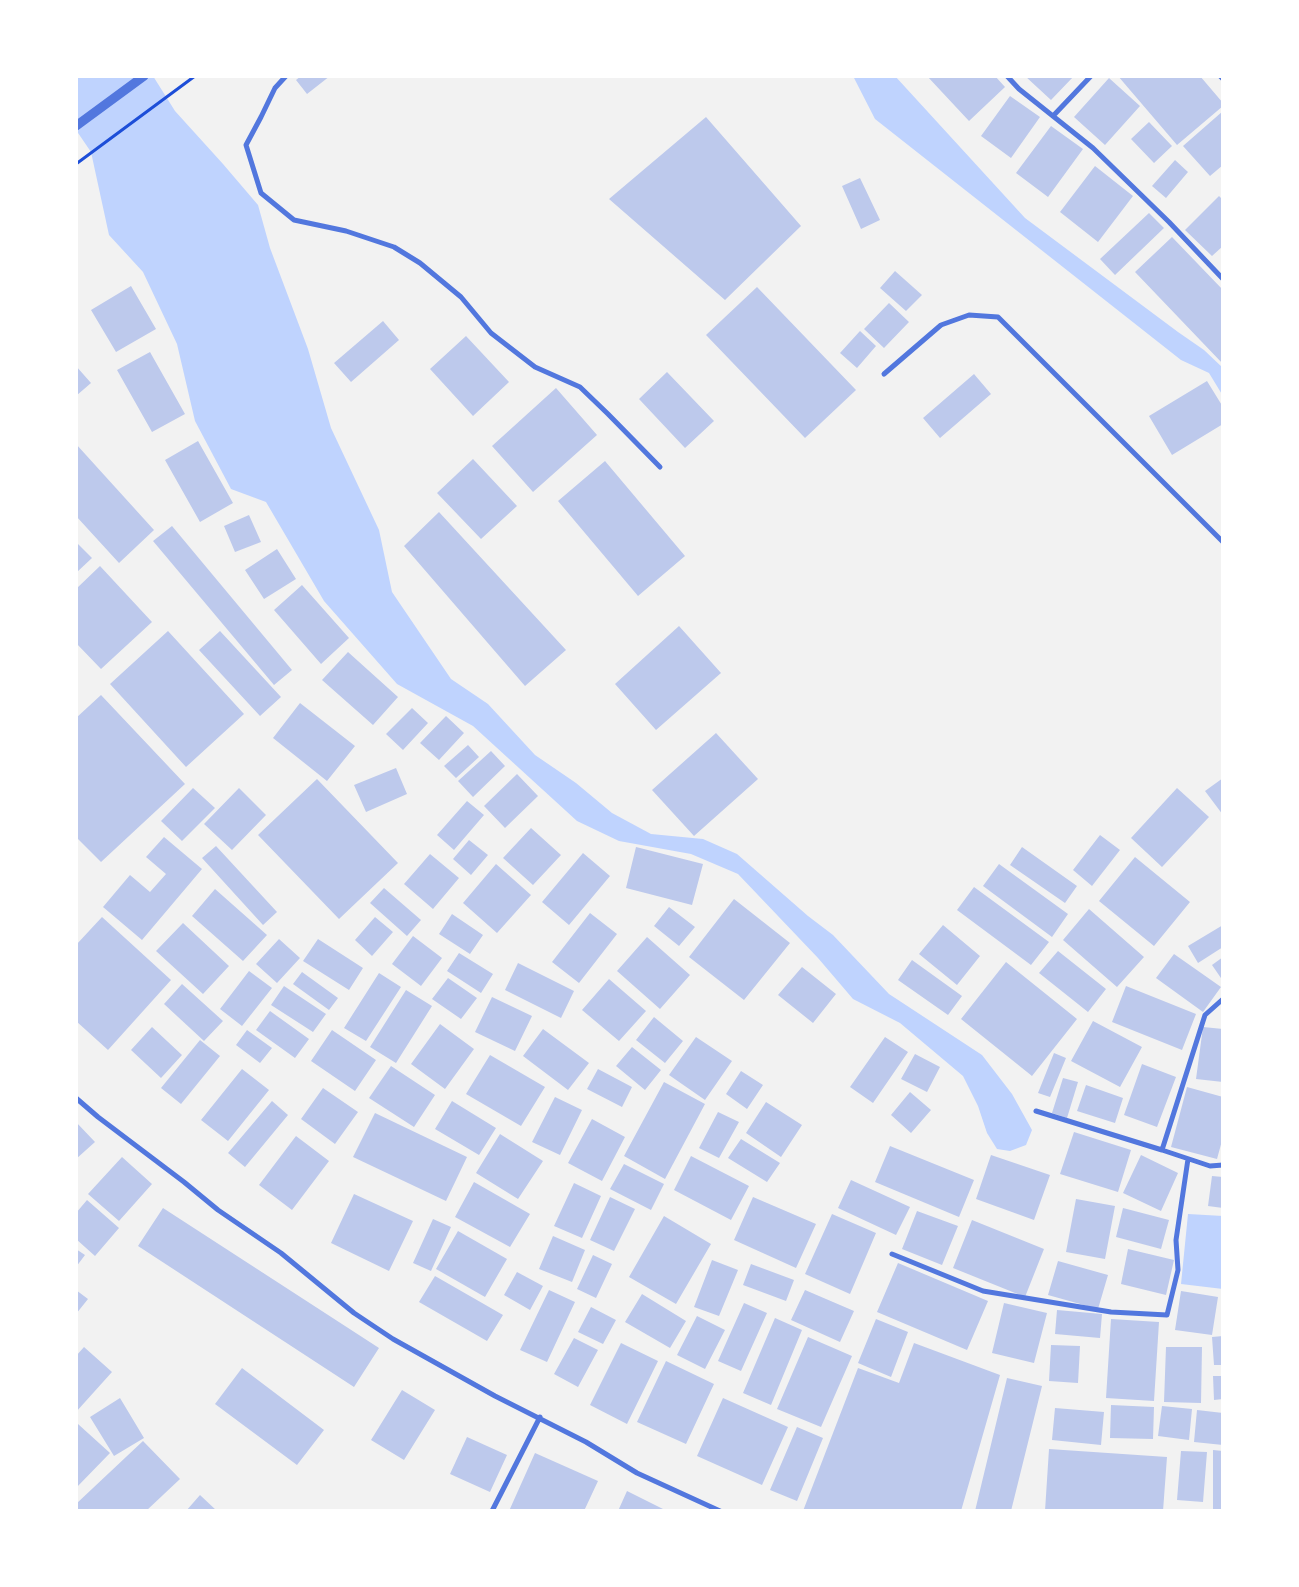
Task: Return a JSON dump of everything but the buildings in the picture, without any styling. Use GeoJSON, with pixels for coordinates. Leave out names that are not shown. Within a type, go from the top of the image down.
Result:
{"type":"FeatureCollection","features":[{"type":"Feature","properties":{"kind":"street"},"geometry":{"type":"LineString","coordinates":[[76,126],[144,76]]}},
{"type":"Feature","properties":{"kind":"street"},"geometry":{"type":"LineString","coordinates":[[286,76],[275,88],[262,117],[246,145],[261,193],[294,220],[346,231],[394,247],[420,263],[461,297],[490,333],[535,367],[580,387],[660,467]]}},
{"type":"Feature","properties":{"kind":"street"},"geometry":{"type":"LineString","coordinates":[[1007,76],[1019,89],[1093,148],[1156,208],[1223,280]]}},
{"type":"Feature","properties":{"kind":"street"},"geometry":{"type":"LineString","coordinates":[[1053,116],[1091,76]]}},
{"type":"Feature","properties":{"kind":"street"},"geometry":{"type":"LineString","coordinates":[[884,374],[941,325],[969,315],[998,317],[1223,542]]}},
{"type":"Feature","properties":{"kind":"street"},"geometry":{"type":"LineString","coordinates":[[1162,1150],[1205,1015],[1223,1000]]}},
{"type":"Feature","properties":{"kind":"street"},"geometry":{"type":"LineString","coordinates":[[76,1098],[218,1210],[281,1253],[354,1313],[393,1339],[495,1396],[540,1417],[586,1442],[637,1472],[720,1511]]}},
{"type":"Feature","properties":{"kind":"street"},"geometry":{"type":"LineString","coordinates":[[1036,1111],[1210,1166],[1223,1166]]}},
{"type":"Feature","properties":{"kind":"street"},"geometry":{"type":"LineString","coordinates":[[892,1254],[983,1291],[1110,1312],[1167,1315],[1178,1270],[1176,1240],[1188,1159]]}},
{"type":"Feature","properties":{"kind":"street"},"geometry":{"type":"LineString","coordinates":[[492,1511],[540,1417]]}},
{"type":"Feature","properties":{"kind":"path"},"geometry":{"type":"LineString","coordinates":[[76,164],[195,76]]}},
{"type":"Feature","properties":{"kind":"water"},"geometry":{"type":"Polygon","coordinates":[[[76,76],[153,76],[175,111],[258,205],[270,248],[308,349],[331,428],[379,530],[392,592],[451,679],[488,704],[535,755],[576,783],[612,813],[651,834],[703,839],[737,854],[808,916],[833,935],[889,994],[982,1055],[1012,1094],[1032,1130],[1026,1145],[1010,1151],[997,1149],[987,1133],[978,1106],[963,1076],[900,1023],[853,999],[818,958],[738,874],[691,854],[619,841],[577,821],[473,726],[397,684],[324,601],[266,502],[231,489],[195,421],[177,344],[143,272],[109,235],[91,152],[76,130],[76,76]]]}},
{"type":"Feature","properties":{"kind":"water"},"geometry":{"type":"Polygon","coordinates":[[[853,76],[895,76],[1025,218],[1204,350],[1223,368],[1223,396],[1209,373],[1181,360],[875,119],[853,76]]]}},
{"type":"Feature","properties":{"kind":"water"},"geometry":{"type":"Polygon","coordinates":[[[1188,1214],[1223,1216],[1223,1289],[1181,1284],[1188,1214]]]}}]}
